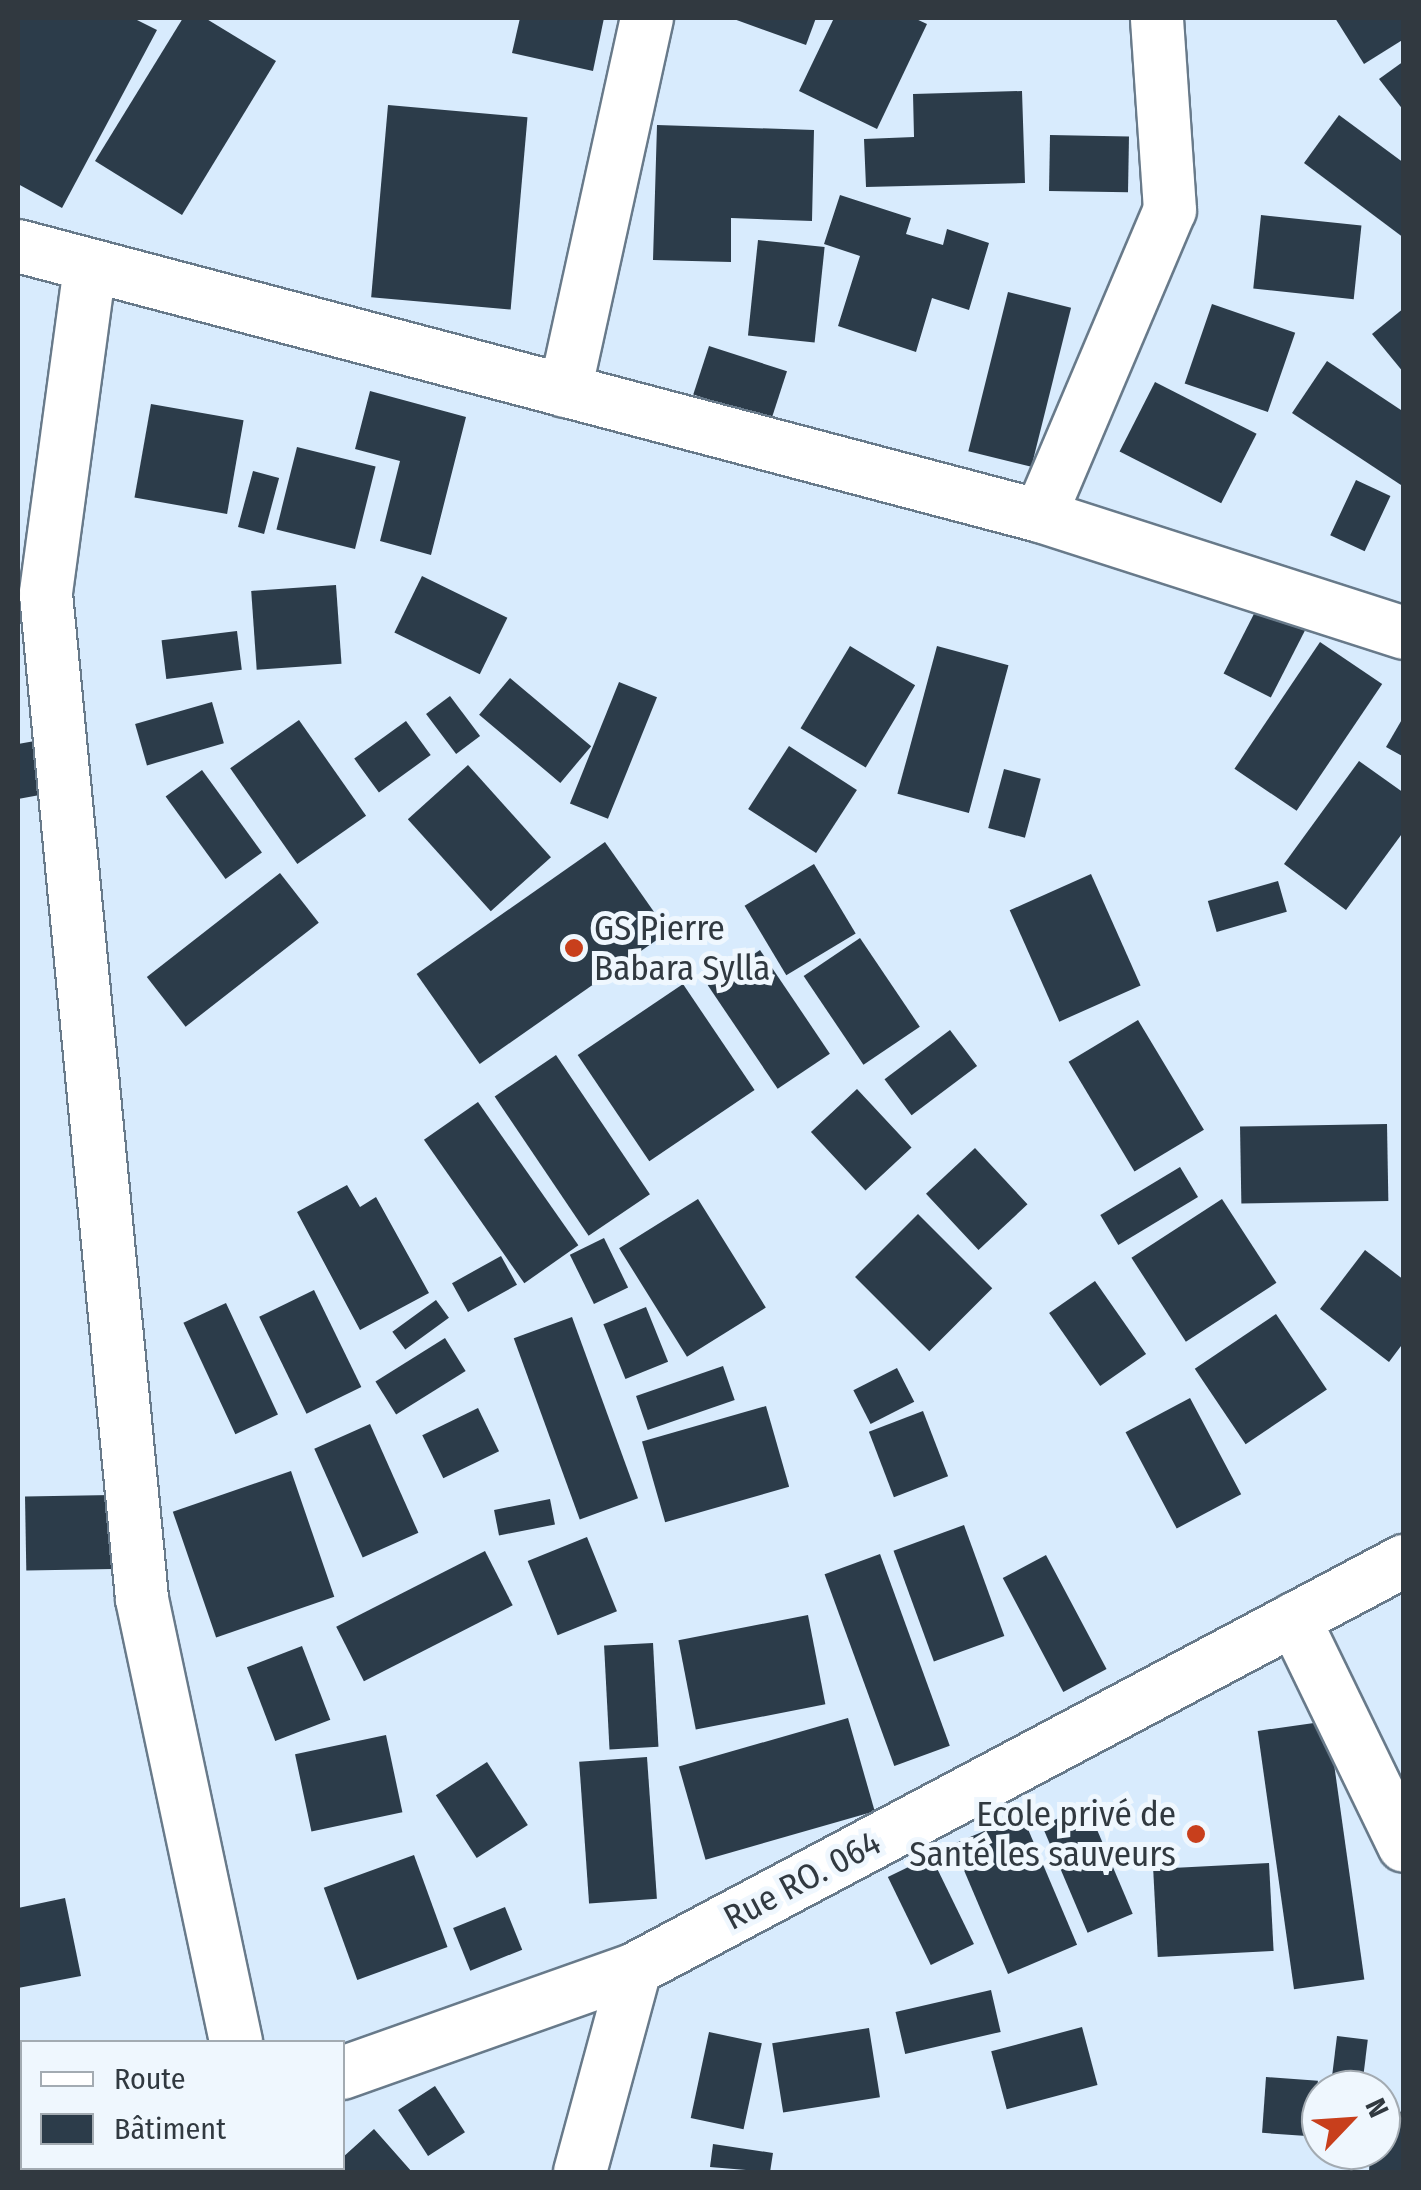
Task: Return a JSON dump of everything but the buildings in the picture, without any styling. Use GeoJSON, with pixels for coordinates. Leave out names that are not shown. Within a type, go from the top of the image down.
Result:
{"type":"FeatureCollection","features":[{"type":"Feature","properties":{"kind":"street"},"geometry":{"type":"LineString","coordinates":[[565,391],[648,18]]}},
{"type":"Feature","properties":{"kind":"street"},"geometry":{"type":"LineString","coordinates":[[1040,516],[1170,210],[1158,18]]}},
{"type":"Feature","properties":{"kind":"street"},"geometry":{"type":"LineString","coordinates":[[18,246],[1040,516],[1404,633]]}},
{"type":"Feature","properties":{"kind":"street"},"geometry":{"type":"LineString","coordinates":[[90,267],[46,594],[142,1599],[236,2040]]}},
{"type":"Feature","properties":{"kind":"street","name":"Rue RO. 064"},"geometry":{"type":"LineString","coordinates":[[345,2072],[634,1968],[1404,1561]]}},
{"type":"Feature","properties":{"kind":"street"},"geometry":{"type":"LineString","coordinates":[[1294,1618],[1404,1846]]}},
{"type":"Feature","properties":{"kind":"street"},"geometry":{"type":"LineString","coordinates":[[580,2172],[634,1968]]}},
{"type":"Feature","properties":{"kind":"place","name":"GS Pierre Babara Sylla"},"geometry":{"type":"Point","coordinates":[574,948]}},
{"type":"Feature","properties":{"kind":"place","name":"Ecole privé de Santé les sauveurs"},"geometry":{"type":"Point","coordinates":[1196,1834]}}]}
